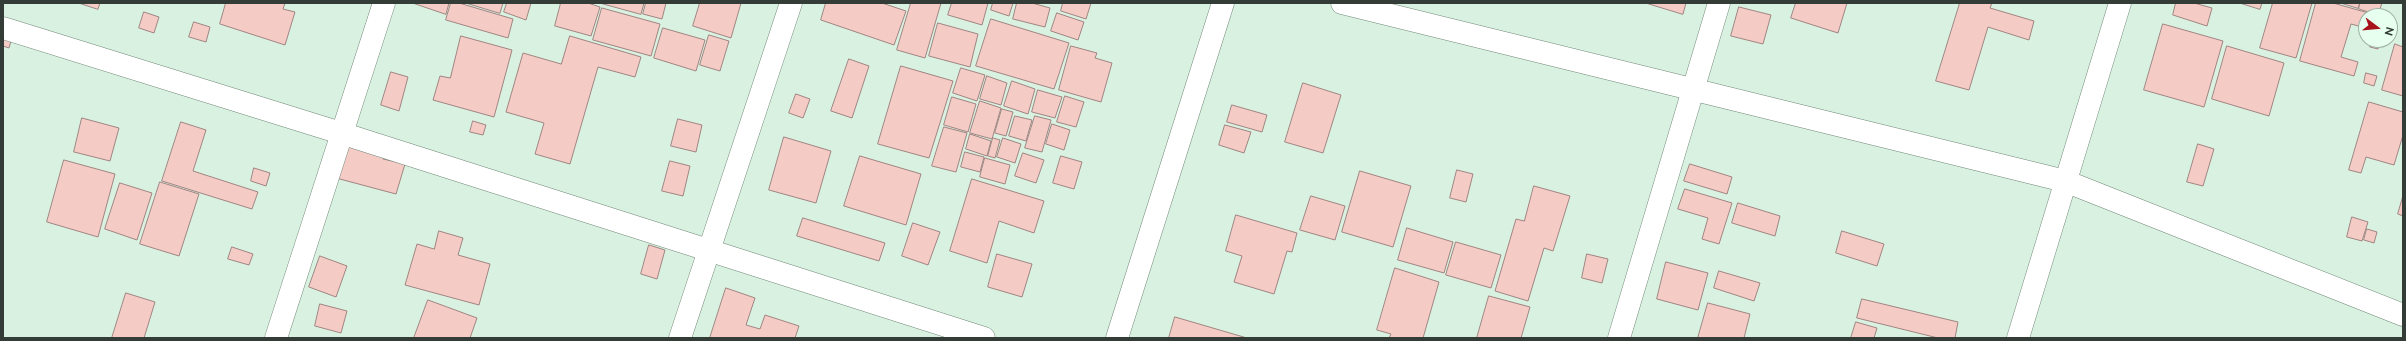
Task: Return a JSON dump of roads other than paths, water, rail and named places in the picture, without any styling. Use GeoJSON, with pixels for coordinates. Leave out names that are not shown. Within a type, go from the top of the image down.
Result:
{"type":"FeatureCollection","features":[{"type":"Feature","properties":{"kind":"street"},"geometry":{"type":"LineString","coordinates":[[276,338],[344,134],[384,3]]}},
{"type":"Feature","properties":{"kind":"street"},"geometry":{"type":"LineString","coordinates":[[680,338],[791,3]]}},
{"type":"Feature","properties":{"kind":"street"},"geometry":{"type":"LineString","coordinates":[[1117,338],[1223,3]]}},
{"type":"Feature","properties":{"kind":"street"},"geometry":{"type":"LineString","coordinates":[[1342,3],[2065,181],[2403,315]]}},
{"type":"Feature","properties":{"kind":"street"},"geometry":{"type":"LineString","coordinates":[[1618,338],[1719,3]]}},
{"type":"Feature","properties":{"kind":"street"},"geometry":{"type":"LineString","coordinates":[[2018,338],[2120,3]]}},
{"type":"Feature","properties":{"kind":"street"},"geometry":{"type":"LineString","coordinates":[[3,28],[344,134],[984,338]]}}]}
